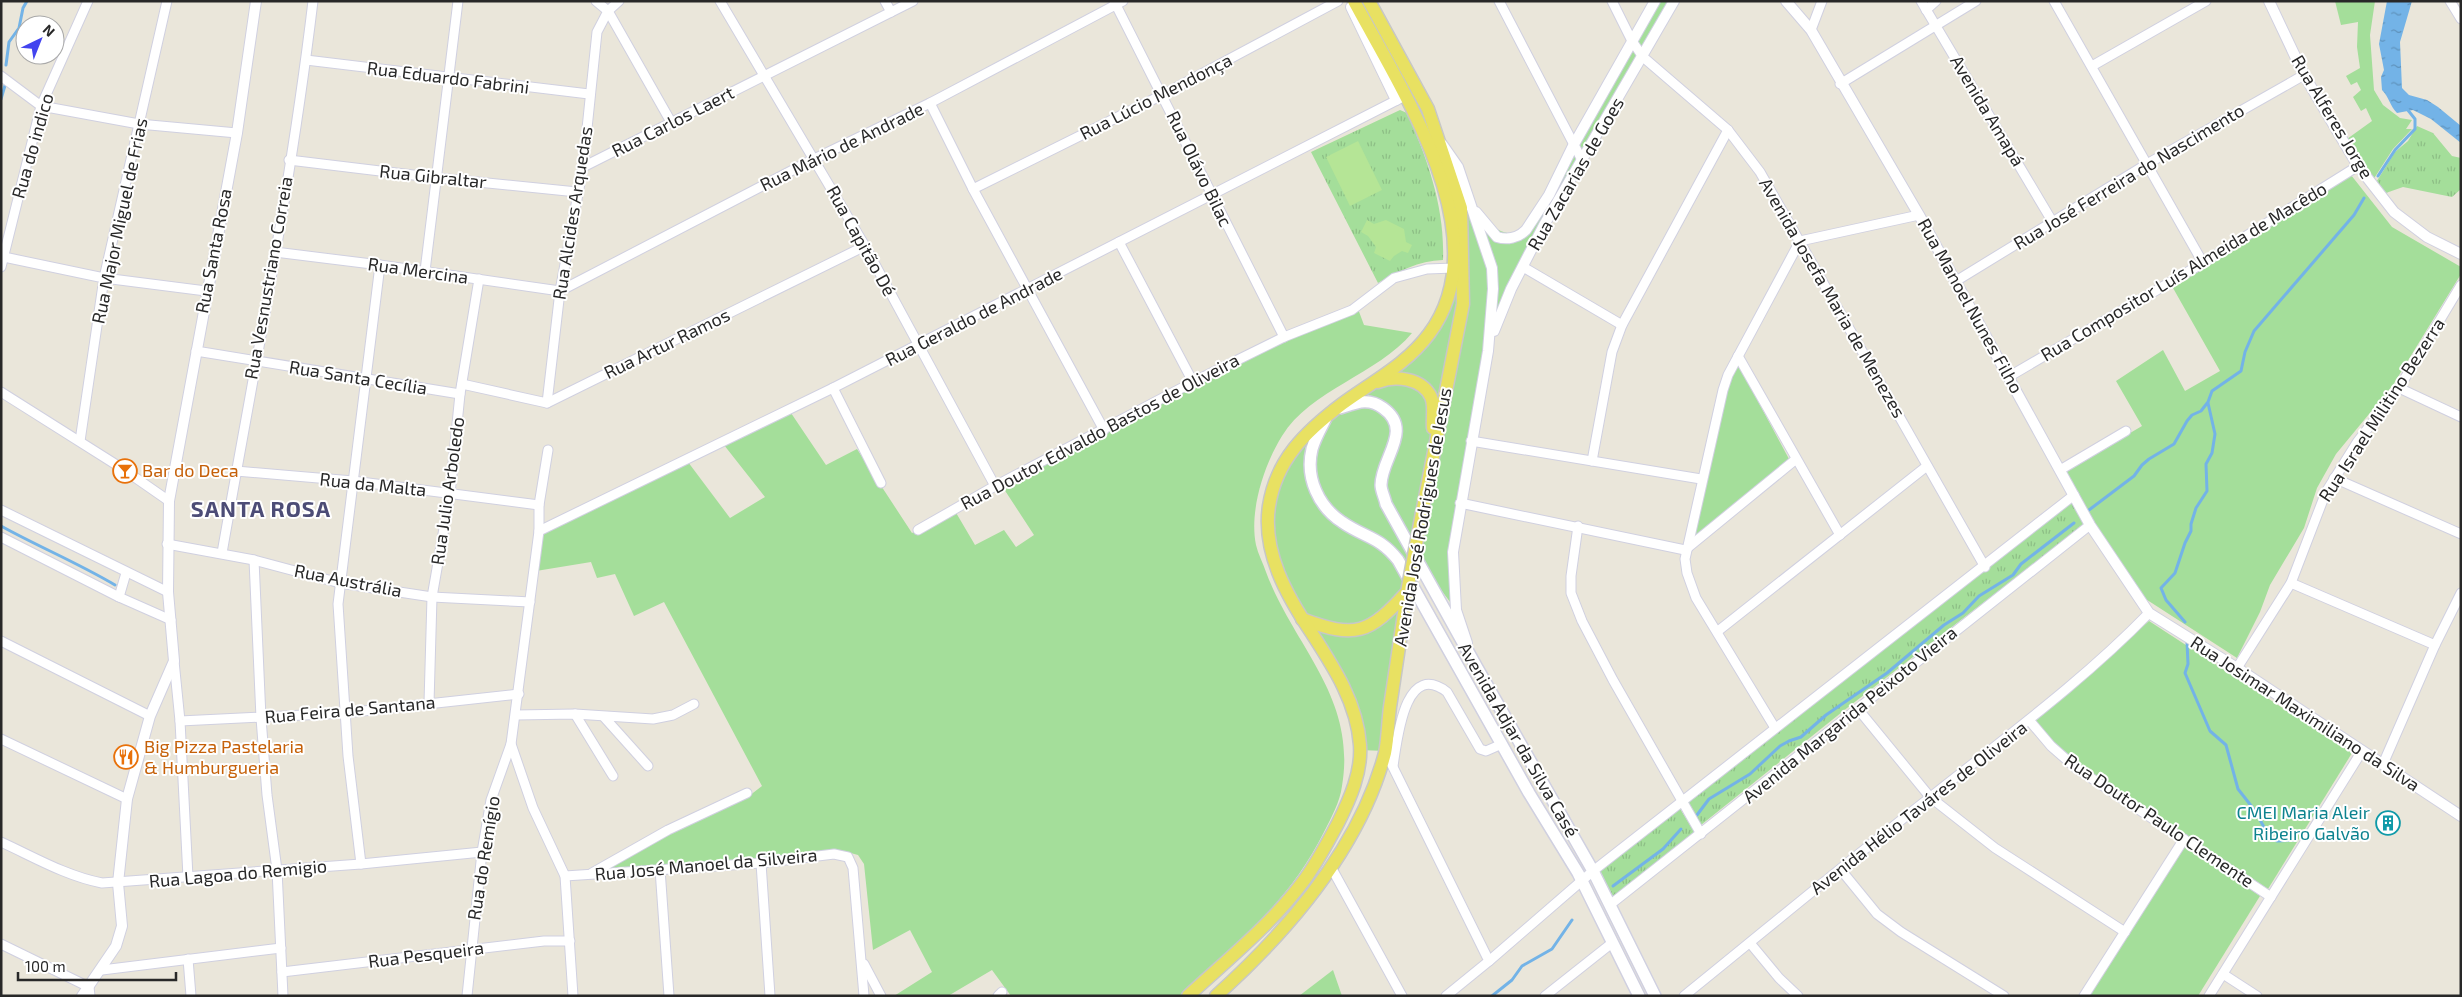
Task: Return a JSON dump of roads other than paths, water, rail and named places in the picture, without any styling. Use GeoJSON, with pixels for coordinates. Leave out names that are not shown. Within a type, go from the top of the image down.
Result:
{"type":"FeatureCollection","features":[{"type":"Feature","properties":{"kind":"main road"},"geometry":{"type":"LineString","coordinates":[[1188,996],[1284,904],[1304,880],[1321,855],[1349,802],[1356,783],[1360,744],[1348,694],[1302,619],[1283,584],[1274,561],[1269,534],[1268,511],[1273,486],[1284,460],[1330,414],[1411,354],[1429,334],[1443,312],[1454,268],[1455,242],[1450,209],[1427,143],[1400,98],[1354,1]]}},
{"type":"Feature","properties":{"kind":"main road","name":"Avenida José Rodrigues de Jesus"},"geometry":{"type":"LineString","coordinates":[[1216,996],[1276,939],[1331,867],[1371,796],[1385,751],[1408,589],[1463,304],[1462,208],[1428,109],[1369,1]]}},
{"type":"Feature","properties":{"kind":"main road"},"geometry":{"type":"LineString","coordinates":[[1365,387],[1386,378],[1414,381],[1422,386],[1432,397],[1435,446]]}},
{"type":"Feature","properties":{"kind":"main road","name":"Avenida Adjar da Silva Casé"},"geometry":{"type":"LineString","coordinates":[[1640,996],[1581,880],[1398,560],[1388,547],[1369,535],[1343,523],[1328,511],[1317,496],[1311,472],[1312,451],[1330,414],[1365,400],[1374,402],[1391,414],[1397,426],[1392,454],[1381,485],[1390,512],[1593,871],[1655,996]]}},
{"type":"Feature","properties":{"kind":"main road"},"geometry":{"type":"LineString","coordinates":[[1302,619],[1330,629],[1348,632],[1371,626],[1392,609],[1408,589]]}},
{"type":"Feature","properties":{"kind":"street","name":"Rua do indico"},"geometry":{"type":"LineString","coordinates":[[2,262],[41,106],[88,1]]}},
{"type":"Feature","properties":{"kind":"street","name":"Rua Major Miguel de Frias"},"geometry":{"type":"LineString","coordinates":[[80,441],[104,278],[167,1]]}},
{"type":"Feature","properties":{"kind":"street","name":"Rua Santa Rosa"},"geometry":{"type":"LineString","coordinates":[[174,661],[168,592],[167,544],[169,501],[206,291],[237,133],[256,1]]}},
{"type":"Feature","properties":{"kind":"street","name":"Rua Vesnustriano Correia"},"geometry":{"type":"LineString","coordinates":[[222,553],[275,252],[306,60],[313,1]]}},
{"type":"Feature","properties":{"kind":"street"},"geometry":{"type":"LineString","coordinates":[[425,271],[438,178],[458,1]]}},
{"type":"Feature","properties":{"kind":"street"},"geometry":{"type":"LineString","coordinates":[[596,1],[608,11],[671,122]]}},
{"type":"Feature","properties":{"kind":"street","name":"Rua Alcides Arquedas"},"geometry":{"type":"LineString","coordinates":[[547,403],[560,291],[583,167],[589,94],[597,32],[608,11],[619,1]]}},
{"type":"Feature","properties":{"kind":"street","name":"Rua Capitão Dé"},"geometry":{"type":"LineString","coordinates":[[720,1],[762,76],[865,246],[995,486]]}},
{"type":"Feature","properties":{"kind":"street"},"geometry":{"type":"LineString","coordinates":[[885,1],[891,12]]}},
{"type":"Feature","properties":{"kind":"street","name":"Rua Carlos Laert"},"geometry":{"type":"LineString","coordinates":[[583,167],[913,1]]}},
{"type":"Feature","properties":{"kind":"street","name":"Rua Lúcio Mendonça"},"geometry":{"type":"LineString","coordinates":[[974,189],[1162,95],[1338,1]]}},
{"type":"Feature","properties":{"kind":"street"},"geometry":{"type":"LineString","coordinates":[[1348,1],[1400,98]]}},
{"type":"Feature","properties":{"kind":"street"},"geometry":{"type":"LineString","coordinates":[[1499,1],[1582,162]]}},
{"type":"Feature","properties":{"kind":"street","name":"Avenida Josefa Maria de Menezes"},"geometry":{"type":"LineString","coordinates":[[1612,1],[1632,41],[1643,57],[1728,130],[1760,172],[1985,567]]}},
{"type":"Feature","properties":{"kind":"street","name":"Rua Zacarias de Goes"},"geometry":{"type":"LineString","coordinates":[[1468,199],[1480,218],[1497,237],[1506,239],[1521,235],[1535,218],[1573,146],[1655,1]]}},
{"type":"Feature","properties":{"kind":"street","name":"Rua Zacarias de Goes"},"geometry":{"type":"LineString","coordinates":[[1488,351],[1501,310],[1544,224],[1582,162],[1674,1]]}},
{"type":"Feature","properties":{"kind":"street","name":"Rua Manoel Nunes Filho"},"geometry":{"type":"LineString","coordinates":[[1786,1],[1810,30],[1840,84],[1919,215],[2010,376],[2090,525],[2149,613]]}},
{"type":"Feature","properties":{"kind":"street"},"geometry":{"type":"LineString","coordinates":[[1810,30],[1822,1]]}},
{"type":"Feature","properties":{"kind":"street","name":"Avenida Amapá"},"geometry":{"type":"LineString","coordinates":[[1921,1],[2052,221]]}},
{"type":"Feature","properties":{"kind":"street"},"geometry":{"type":"LineString","coordinates":[[1926,10],[1936,1]]}},
{"type":"Feature","properties":{"kind":"street"},"geometry":{"type":"LineString","coordinates":[[1840,84],[1935,24],[1976,1]]}},
{"type":"Feature","properties":{"kind":"street"},"geometry":{"type":"LineString","coordinates":[[2054,1],[2203,263]]}},
{"type":"Feature","properties":{"kind":"street"},"geometry":{"type":"LineString","coordinates":[[2092,66],[2206,1]]}},
{"type":"Feature","properties":{"kind":"street","name":"Rua Alferes Jorge"},"geometry":{"type":"LineString","coordinates":[[2268,1],[2304,75],[2358,166],[2394,212],[2426,237],[2461,254]]}},
{"type":"Feature","properties":{"kind":"street","name":"Rua Olávo Bilac"},"geometry":{"type":"LineString","coordinates":[[1118,2],[1162,95],[1284,337]]}},
{"type":"Feature","properties":{"kind":"street","name":"Rua Mário de Andrade"},"geometry":{"type":"LineString","coordinates":[[560,291],[814,159],[930,103],[1118,2]]}},
{"type":"Feature","properties":{"kind":"street"},"geometry":{"type":"LineString","coordinates":[[2450,3],[2461,20]]}},
{"type":"Feature","properties":{"kind":"street","name":"Rua Eduardo Fabrini"},"geometry":{"type":"LineString","coordinates":[[306,60],[589,94]]}},
{"type":"Feature","properties":{"kind":"street","name":"Rua José Ferreira do Nascimento"},"geometry":{"type":"LineString","coordinates":[[1956,281],[2147,164],[2304,75]]}},
{"type":"Feature","properties":{"kind":"street"},"geometry":{"type":"LineString","coordinates":[[1,76],[41,106],[139,124],[237,133]]}},
{"type":"Feature","properties":{"kind":"street","name":"Rua Geraldo de Andrade"},"geometry":{"type":"LineString","coordinates":[[539,531],[1029,290],[1400,98]]}},
{"type":"Feature","properties":{"kind":"street"},"geometry":{"type":"LineString","coordinates":[[930,103],[974,189],[1104,430]]}},
{"type":"Feature","properties":{"kind":"street"},"geometry":{"type":"LineString","coordinates":[[1592,461],[1612,352],[1622,325],[1728,130]]}},
{"type":"Feature","properties":{"kind":"street"},"geometry":{"type":"LineString","coordinates":[[1439,139],[1458,167],[1488,250],[1492,268],[1493,289],[1488,351],[1460,503],[1453,552],[1456,610],[1476,666]]}},
{"type":"Feature","properties":{"kind":"street","name":"Rua Gibraltar"},"geometry":{"type":"LineString","coordinates":[[289,160],[577,192]]}},
{"type":"Feature","properties":{"kind":"street","name":"Rua Compositor Luís Almeida de Macêdo"},"geometry":{"type":"LineString","coordinates":[[2010,376],[2203,263],[2358,166]]}},
{"type":"Feature","properties":{"kind":"street"},"geometry":{"type":"LineString","coordinates":[[1775,728],[1718,631],[1696,598],[1685,559],[1685,550],[1723,390],[1728,375],[1800,241],[1919,215]]}},
{"type":"Feature","properties":{"kind":"street"},"geometry":{"type":"LineString","coordinates":[[1119,242],[1193,382]]}},
{"type":"Feature","properties":{"kind":"street","name":"Rua Artur Ramos"},"geometry":{"type":"LineString","coordinates":[[547,403],[865,246]]}},
{"type":"Feature","properties":{"kind":"street","name":"Rua Mercina"},"geometry":{"type":"LineString","coordinates":[[275,252],[425,271],[560,291]]}},
{"type":"Feature","properties":{"kind":"street"},"geometry":{"type":"LineString","coordinates":[[2,262],[206,291]]}},
{"type":"Feature","properties":{"kind":"street"},"geometry":{"type":"LineString","coordinates":[[360,864],[345,713],[338,604],[380,265]]}},
{"type":"Feature","properties":{"kind":"street"},"geometry":{"type":"LineString","coordinates":[[1523,267],[1622,325]]}},
{"type":"Feature","properties":{"kind":"street","name":"Rua Doutor Edvaldo Bastos de Oliveira"},"geometry":{"type":"LineString","coordinates":[[918,530],[995,486],[1193,382],[1284,337],[1352,310],[1394,278],[1427,269],[1454,268]]}},
{"type":"Feature","properties":{"kind":"street","name":"Rua Julio Arboledo"},"geometry":{"type":"LineString","coordinates":[[430,703],[432,597],[450,494],[460,394],[479,279]]}},
{"type":"Feature","properties":{"kind":"street","name":"Rua Israel Militino Bezerra"},"geometry":{"type":"LineString","coordinates":[[2237,668],[2291,583],[2319,507],[2334,478],[2358,442],[2399,388],[2461,286]]}},
{"type":"Feature","properties":{"kind":"street","name":"Rua Santa Cecília"},"geometry":{"type":"LineString","coordinates":[[196,351],[460,394]]}},
{"type":"Feature","properties":{"kind":"street"},"geometry":{"type":"LineString","coordinates":[[1738,356],[1795,460],[1840,535]]}},
{"type":"Feature","properties":{"kind":"street"},"geometry":{"type":"LineString","coordinates":[[462,384],[547,403]]}},
{"type":"Feature","properties":{"kind":"street"},"geometry":{"type":"LineString","coordinates":[[833,388],[881,483]]}},
{"type":"Feature","properties":{"kind":"street"},"geometry":{"type":"LineString","coordinates":[[2399,388],[2461,417]]}},
{"type":"Feature","properties":{"kind":"street"},"geometry":{"type":"LineString","coordinates":[[1,392],[80,441],[169,501]]}},
{"type":"Feature","properties":{"kind":"street"},"geometry":{"type":"LineString","coordinates":[[2060,470],[2126,431]]}},
{"type":"Feature","properties":{"kind":"street"},"geometry":{"type":"LineString","coordinates":[[1471,441],[1701,479]]}},
{"type":"Feature","properties":{"kind":"street"},"geometry":{"type":"LineString","coordinates":[[519,694],[539,531],[538,505],[548,450]]}},
{"type":"Feature","properties":{"kind":"street"},"geometry":{"type":"LineString","coordinates":[[1685,550],[1795,460]]}},
{"type":"Feature","properties":{"kind":"street"},"geometry":{"type":"LineString","coordinates":[[1718,631],[1927,466]]}},
{"type":"Feature","properties":{"kind":"street","name":"Rua da Malta"},"geometry":{"type":"LineString","coordinates":[[236,471],[353,481],[538,505]]}},
{"type":"Feature","properties":{"kind":"street"},"geometry":{"type":"LineString","coordinates":[[2334,478],[2461,534]]}},
{"type":"Feature","properties":{"kind":"street","name":"Avenida Margarida Peixoto Vieira"},"geometry":{"type":"LineString","coordinates":[[1446,996],[1581,880],[1985,567],[2074,495]]}},
{"type":"Feature","properties":{"kind":"street"},"geometry":{"type":"LineString","coordinates":[[1460,503],[1578,526],[1685,550]]}},
{"type":"Feature","properties":{"kind":"street"},"geometry":{"type":"LineString","coordinates":[[1,510],[168,592]]}},
{"type":"Feature","properties":{"kind":"street","name":"Avenida Margarida Peixoto Vieira"},"geometry":{"type":"LineString","coordinates":[[1611,904],[2090,525]]}},
{"type":"Feature","properties":{"kind":"street"},"geometry":{"type":"LineString","coordinates":[[1578,526],[1571,576],[1571,593],[1582,621],[1681,802],[1701,834]]}},
{"type":"Feature","properties":{"kind":"street"},"geometry":{"type":"LineString","coordinates":[[1,537],[118,597],[171,620]]}},
{"type":"Feature","properties":{"kind":"street","name":"Rua Austrália"},"geometry":{"type":"LineString","coordinates":[[167,544],[254,560],[340,583],[432,597],[530,602]]}},
{"type":"Feature","properties":{"kind":"street"},"geometry":{"type":"LineString","coordinates":[[254,560],[261,718],[267,795],[277,870],[284,996]]}},
{"type":"Feature","properties":{"kind":"street"},"geometry":{"type":"LineString","coordinates":[[118,597],[126,573]]}},
{"type":"Feature","properties":{"kind":"street"},"geometry":{"type":"LineString","coordinates":[[2291,583],[2435,645]]}},
{"type":"Feature","properties":{"kind":"street"},"geometry":{"type":"LineString","coordinates":[[2383,764],[2435,645],[2461,593]]}},
{"type":"Feature","properties":{"kind":"street","name":"Rua Josimar Maximiliano da Silva"},"geometry":{"type":"LineString","coordinates":[[2149,613],[2237,668],[2461,816]]}},
{"type":"Feature","properties":{"kind":"street","name":"Avenida Hélio Taváres de Oliveira"},"geometry":{"type":"LineString","coordinates":[[1684,996],[2114,650],[2149,613]]}},
{"type":"Feature","properties":{"kind":"street"},"geometry":{"type":"LineString","coordinates":[[1,641],[150,716]]}},
{"type":"Feature","properties":{"kind":"street"},"geometry":{"type":"LineString","coordinates":[[82,996],[89,991],[116,946],[122,926],[118,883],[127,799],[150,716],[174,661]]}},
{"type":"Feature","properties":{"kind":"street"},"geometry":{"type":"LineString","coordinates":[[174,661],[180,721],[188,877]]}},
{"type":"Feature","properties":{"kind":"street"},"geometry":{"type":"LineString","coordinates":[[1393,766],[1405,706],[1411,695],[1418,689],[1428,685],[1439,686],[1447,692],[1480,749],[1486,751],[1502,744]]}},
{"type":"Feature","properties":{"kind":"street","name":"Rua Feira de Santana"},"geometry":{"type":"LineString","coordinates":[[180,721],[345,713],[519,694]]}},
{"type":"Feature","properties":{"kind":"street","name":"Rua do Remígio"},"geometry":{"type":"LineString","coordinates":[[467,996],[482,852],[491,800],[511,744],[519,694]]}},
{"type":"Feature","properties":{"kind":"street"},"geometry":{"type":"LineString","coordinates":[[516,715],[574,714],[604,717],[658,718],[673,715],[694,704]]}},
{"type":"Feature","properties":{"kind":"street"},"geometry":{"type":"LineString","coordinates":[[1858,709],[1930,797],[1995,848],[2124,932]]}},
{"type":"Feature","properties":{"kind":"street"},"geometry":{"type":"LineString","coordinates":[[574,714],[613,776]]}},
{"type":"Feature","properties":{"kind":"street"},"geometry":{"type":"LineString","coordinates":[[604,717],[648,766]]}},
{"type":"Feature","properties":{"kind":"street","name":"Rua Doutor Paulo Clemente"},"geometry":{"type":"LineString","coordinates":[[2029,720],[2051,746],[2076,768],[2271,897]]}},
{"type":"Feature","properties":{"kind":"street"},"geometry":{"type":"LineString","coordinates":[[1,739],[127,799]]}},
{"type":"Feature","properties":{"kind":"street"},"geometry":{"type":"LineString","coordinates":[[511,744],[533,808],[565,876],[574,996]]}},
{"type":"Feature","properties":{"kind":"street"},"geometry":{"type":"LineString","coordinates":[[1385,751],[1489,961]]}},
{"type":"Feature","properties":{"kind":"street"},"geometry":{"type":"LineString","coordinates":[[2209,996],[2362,751]]}},
{"type":"Feature","properties":{"kind":"street"},"geometry":{"type":"LineString","coordinates":[[588,875],[668,830],[747,793]]}},
{"type":"Feature","properties":{"kind":"street"},"geometry":{"type":"LineString","coordinates":[[2084,996],[2184,839]]}},
{"type":"Feature","properties":{"kind":"street","name":"Rua Lagoa do Remigio"},"geometry":{"type":"LineString","coordinates":[[1,842],[83,880],[118,883],[360,864],[482,852]]}},
{"type":"Feature","properties":{"kind":"street","name":"Rua José Manoel da Silveira"},"geometry":{"type":"LineString","coordinates":[[565,876],[760,863],[834,854],[848,857],[853,868],[863,961]]}},
{"type":"Feature","properties":{"kind":"street"},"geometry":{"type":"LineString","coordinates":[[760,863],[770,996]]}},
{"type":"Feature","properties":{"kind":"street"},"geometry":{"type":"LineString","coordinates":[[1331,867],[1402,996]]}},
{"type":"Feature","properties":{"kind":"street"},"geometry":{"type":"LineString","coordinates":[[660,869],[669,996]]}},
{"type":"Feature","properties":{"kind":"street"},"geometry":{"type":"LineString","coordinates":[[1840,870],[1878,914],[1901,932],[2004,996]]}},
{"type":"Feature","properties":{"kind":"street","name":"Rua Pesqueira"},"geometry":{"type":"LineString","coordinates":[[282,972],[471,951],[544,940],[570,941]]}},
{"type":"Feature","properties":{"kind":"street"},"geometry":{"type":"LineString","coordinates":[[1545,996],[1612,943]]}},
{"type":"Feature","properties":{"kind":"street"},"geometry":{"type":"LineString","coordinates":[[1750,943],[1779,978],[1798,996]]}},
{"type":"Feature","properties":{"kind":"street"},"geometry":{"type":"LineString","coordinates":[[1,944],[89,991]]}},
{"type":"Feature","properties":{"kind":"street"},"geometry":{"type":"LineString","coordinates":[[102,970],[281,948]]}},
{"type":"Feature","properties":{"kind":"street"},"geometry":{"type":"LineString","coordinates":[[188,959],[191,996]]}},
{"type":"Feature","properties":{"kind":"street"},"geometry":{"type":"LineString","coordinates":[[863,961],[864,996]]}},
{"type":"Feature","properties":{"kind":"street"},"geometry":{"type":"LineString","coordinates":[[863,961],[881,996]]}},
{"type":"Feature","properties":{"kind":"street"},"geometry":{"type":"LineString","coordinates":[[2223,974],[2257,996]]}},
{"type":"Feature","properties":{"kind":"water"},"geometry":{"type":"Polygon","coordinates":[[[2387,1],[2412,1],[2400,42],[2402,88],[2409,95],[2427,100],[2438,107],[2461,126],[2461,143],[2431,119],[2413,110],[2397,113],[2382,90],[2381,77],[2384,70],[2379,44],[2387,1]]]}},
{"type":"Feature","properties":{"kind":"waterway"},"geometry":{"type":"LineString","coordinates":[[6,65],[9,42],[19,28],[23,8],[27,1]]}},
{"type":"Feature","properties":{"kind":"waterway"},"geometry":{"type":"LineString","coordinates":[[1,99],[6,82]]}},
{"type":"Feature","properties":{"kind":"waterway"},"geometry":{"type":"LineString","coordinates":[[2378,176],[2395,150],[2415,129],[2415,119],[2407,109]]}},
{"type":"Feature","properties":{"kind":"waterway"},"geometry":{"type":"LineString","coordinates":[[2089,510],[2134,476],[2149,459],[2174,444],[2187,421],[2192,415],[2201,411],[2208,402],[2212,391],[2241,371],[2245,352],[2254,331],[2354,215],[2364,198]]}},
{"type":"Feature","properties":{"kind":"waterway"},"geometry":{"type":"LineString","coordinates":[[2185,622],[2166,600],[2161,588],[2175,573],[2191,531],[2196,508],[2207,491],[2206,464],[2212,453],[2215,434],[2208,403]]}},
{"type":"Feature","properties":{"kind":"waterway"},"geometry":{"type":"LineString","coordinates":[[1697,815],[1709,799],[1750,774],[1780,746],[1801,737],[1826,715],[1887,673],[1944,625],[1963,613],[1979,596],[2013,575],[2021,564],[2074,523]]}},
{"type":"Feature","properties":{"kind":"waterway"},"geometry":{"type":"LineString","coordinates":[[1,526],[115,585]]}},
{"type":"Feature","properties":{"kind":"waterway"},"geometry":{"type":"LineString","coordinates":[[2187,642],[2188,664],[2185,673],[2210,731],[2226,745],[2238,789],[2256,812],[2268,835],[2277,841],[2295,840]]}},
{"type":"Feature","properties":{"kind":"waterway"},"geometry":{"type":"LineString","coordinates":[[1613,886],[1663,849],[1681,829]]}},
{"type":"Feature","properties":{"kind":"waterway"},"geometry":{"type":"LineString","coordinates":[[1492,996],[1512,980],[1522,966],[1552,949],[1572,920]]}},
{"type":"Feature","properties":{"kind":"place","name":"Bar do Deca"},"geometry":{"type":"Point","coordinates":[125,471]}},
{"type":"Feature","properties":{"kind":"place","name":"Big Pizza Pastelaria & Humburgueria"},"geometry":{"type":"Point","coordinates":[126,757]}},
{"type":"Feature","properties":{"kind":"place","name":"CMEI Maria Aleir Ribeiro Galvão"},"geometry":{"type":"Point","coordinates":[2388,823]}},
{"type":"Feature","properties":{"kind":"district","name":"SANTA ROSA"},"geometry":{"type":"Point","coordinates":[261,509]}}]}
